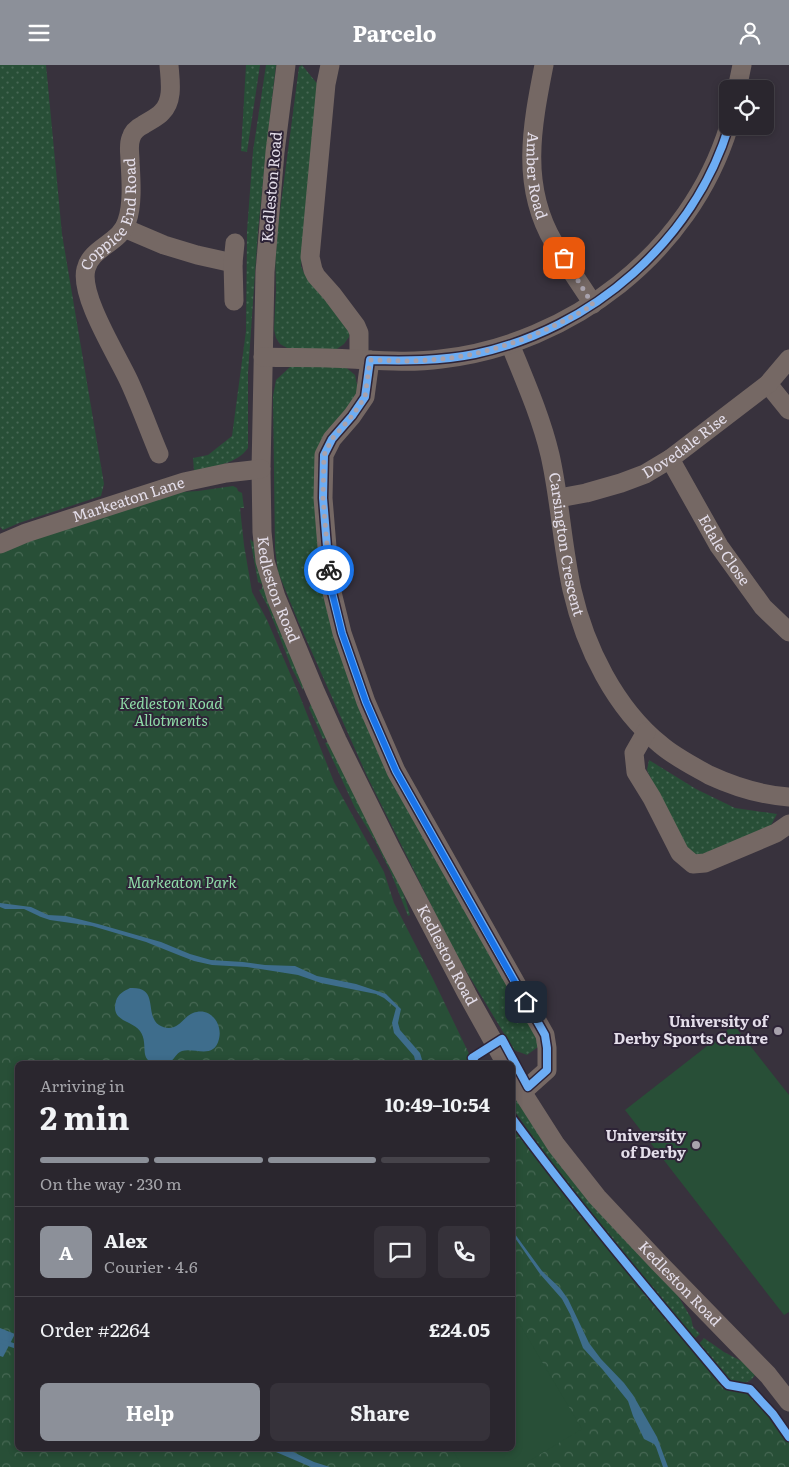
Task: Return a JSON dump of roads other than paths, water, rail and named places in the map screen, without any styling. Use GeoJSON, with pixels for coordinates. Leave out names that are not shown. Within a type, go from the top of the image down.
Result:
{"type":"FeatureCollection","features":[{"type":"Feature","properties":{"kind":"street","name":"Coppice End Road"},"geometry":{"type":"LineString","coordinates":[[159,454],[129,381],[99,323],[85,281],[86,269],[90,259],[113,240],[124,228],[128,218],[131,180],[129,148],[131,136],[137,128],[162,113],[166,107],[170,92],[169,65]]}},
{"type":"Feature","properties":{"kind":"street","name":"Kedleston Road"},"geometry":{"type":"LineString","coordinates":[[286,65],[268,220],[265,272],[261,469],[262,532],[265,561],[276,597],[315,691],[358,785],[504,1061]]}},
{"type":"Feature","properties":{"kind":"street","name":"Kedleston Road"},"geometry":{"type":"LineString","coordinates":[[330,65],[326,84],[310,257],[312,270],[356,326],[359,333],[364,359],[365,397],[352,416],[332,439],[324,455],[323,498],[330,584],[342,633],[363,693],[396,771],[545,1035],[547,1070],[528,1087],[516,1083]]}},
{"type":"Feature","properties":{"kind":"street","name":"Amber Road"},"geometry":{"type":"LineString","coordinates":[[544,65],[532,141],[533,184],[537,203],[554,243],[593,305]]}},
{"type":"Feature","properties":{"kind":"street"},"geometry":{"type":"LineString","coordinates":[[739,80],[742,65]]}},
{"type":"Feature","properties":{"kind":"street"},"geometry":{"type":"LineString","coordinates":[[263,357],[407,361],[442,359],[476,354],[510,345],[544,331],[593,305],[646,262],[687,213],[701,191],[726,135]]}},
{"type":"Feature","properties":{"kind":"street"},"geometry":{"type":"LineString","coordinates":[[124,228],[164,245],[234,263]]}},
{"type":"Feature","properties":{"kind":"street"},"geometry":{"type":"LineString","coordinates":[[234,301],[235,243]]}},
{"type":"Feature","properties":{"kind":"street","name":"Carsington Crescent"},"geometry":{"type":"LineString","coordinates":[[510,345],[530,393],[549,453],[559,498],[572,590],[584,631],[601,669],[612,687],[622,703],[646,732],[675,755],[716,778],[739,788],[789,797]]}},
{"type":"Feature","properties":{"kind":"street","name":"Dovedale Rise"},"geometry":{"type":"LineString","coordinates":[[559,498],[621,483],[645,474],[670,459],[768,384],[789,359]]}},
{"type":"Feature","properties":{"kind":"street"},"geometry":{"type":"LineString","coordinates":[[768,384],[789,410]]}},
{"type":"Feature","properties":{"kind":"street","name":"Edale Close"},"geometry":{"type":"LineString","coordinates":[[670,459],[719,546],[763,607],[789,633]]}},
{"type":"Feature","properties":{"kind":"street","name":"Markeaton Lane"},"geometry":{"type":"LineString","coordinates":[[0,545],[26,533],[193,480],[226,473],[261,469]]}},
{"type":"Feature","properties":{"kind":"street"},"geometry":{"type":"LineString","coordinates":[[646,732],[634,753],[636,771],[680,853],[693,864],[705,863],[776,833],[789,824]]}},
{"type":"Feature","properties":{"kind":"street","name":"Kedleston Road"},"geometry":{"type":"LineString","coordinates":[[516,1083],[556,1145],[597,1197],[768,1375],[789,1402]]}},
{"type":"Feature","properties":{"kind":"water"},"geometry":{"type":"Polygon","coordinates":[[[0,903],[31,907],[48,915],[66,916],[161,942],[211,960],[295,966],[317,976],[356,984],[386,994],[401,1009],[398,1023],[400,1030],[420,1053],[422,1061],[415,1061],[414,1056],[394,1033],[392,1023],[396,1008],[376,994],[321,983],[298,975],[247,967],[212,965],[194,961],[146,942],[92,926],[50,920],[24,909],[5,909],[0,907],[0,903]]]}},
{"type":"Feature","properties":{"kind":"water"},"geometry":{"type":"Polygon","coordinates":[[[130,988],[145,992],[150,1002],[152,1015],[159,1025],[165,1027],[177,1026],[188,1016],[199,1011],[210,1014],[217,1022],[220,1033],[216,1045],[208,1051],[182,1051],[172,1061],[149,1061],[145,1054],[143,1037],[140,1031],[116,1013],[116,1001],[122,993],[130,988]]]}},
{"type":"Feature","properties":{"kind":"water"},"geometry":{"type":"Polygon","coordinates":[[[515,1234],[542,1271],[560,1288],[568,1299],[589,1343],[633,1395],[657,1437],[668,1467],[663,1467],[654,1444],[644,1439],[628,1401],[583,1348],[562,1299],[540,1274],[515,1238],[515,1234]]]}},
{"type":"Feature","properties":{"kind":"water"},"geometry":{"type":"Polygon","coordinates":[[[0,1328],[15,1334],[3,1357],[0,1356],[0,1328]]]}},
{"type":"Feature","properties":{"kind":"water"},"geometry":{"type":"Polygon","coordinates":[[[274,1451],[291,1451],[330,1467],[311,1467],[274,1451]]]}},
{"type":"Feature","properties":{"kind":"waterway"},"geometry":{"type":"LineString","coordinates":[[0,1341],[15,1346]]}},
{"type":"Feature","properties":{"kind":"place","name":"University of Derby Sports Centre"},"geometry":{"type":"Point","coordinates":[778,1031]}},
{"type":"Feature","properties":{"kind":"place","name":"University of Derby"},"geometry":{"type":"Point","coordinates":[696,1145]}},
{"type":"Feature","properties":{"kind":"park label","name":"Kedleston Road Allotments"},"geometry":{"type":"Point","coordinates":[171,712]}},
{"type":"Feature","properties":{"kind":"park label","name":"Markeaton Park"},"geometry":{"type":"Point","coordinates":[182,883]}}]}
